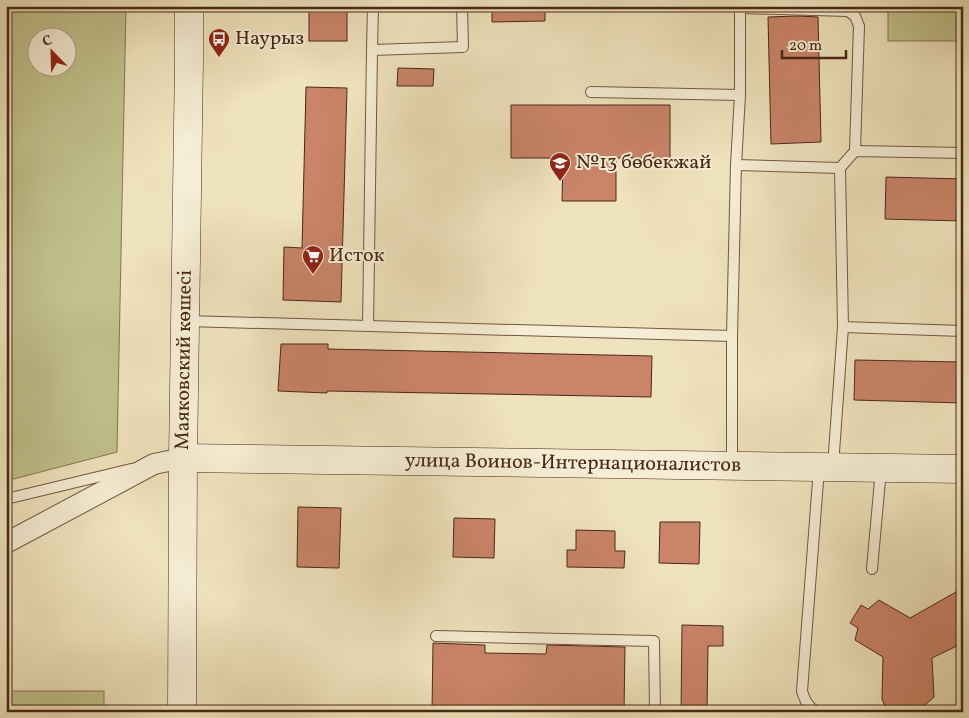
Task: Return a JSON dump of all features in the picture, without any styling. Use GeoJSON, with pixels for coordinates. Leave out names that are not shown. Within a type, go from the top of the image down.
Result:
{"type":"FeatureCollection","features":[{"type":"Feature","properties":{"kind":"main road","name":"Маяковский көшесі"},"geometry":{"type":"LineString","coordinates":[[182,712],[184,321],[189,6]]}},
{"type":"Feature","properties":{"kind":"main road","name":"улица Воинов-Интернационалистов"},"geometry":{"type":"LineString","coordinates":[[183,458],[963,469]]}},
{"type":"Feature","properties":{"kind":"street"},"geometry":{"type":"LineString","coordinates":[[6,543],[154,464],[183,458]]}},
{"type":"Feature","properties":{"kind":"lane"},"geometry":{"type":"LineString","coordinates":[[368,326],[373,6]]}},
{"type":"Feature","properties":{"kind":"lane"},"geometry":{"type":"LineString","coordinates":[[372,50],[463,47],[462,6]]}},
{"type":"Feature","properties":{"kind":"lane"},"geometry":{"type":"LineString","coordinates":[[732,466],[732,336],[736,165],[740,95],[740,7],[848,11],[855,16],[859,26],[856,151],[840,168],[843,327],[802,691],[805,701],[817,712]]}},
{"type":"Feature","properties":{"kind":"lane"},"geometry":{"type":"LineString","coordinates":[[591,92],[740,95]]}},
{"type":"Feature","properties":{"kind":"lane"},"geometry":{"type":"LineString","coordinates":[[856,151],[963,152]]}},
{"type":"Feature","properties":{"kind":"lane"},"geometry":{"type":"LineString","coordinates":[[736,165],[840,168]]}},
{"type":"Feature","properties":{"kind":"lane"},"geometry":{"type":"LineString","coordinates":[[184,321],[732,336]]}},
{"type":"Feature","properties":{"kind":"lane"},"geometry":{"type":"LineString","coordinates":[[843,327],[963,331]]}},
{"type":"Feature","properties":{"kind":"lane"},"geometry":{"type":"LineString","coordinates":[[6,499],[154,464]]}},
{"type":"Feature","properties":{"kind":"lane"},"geometry":{"type":"LineString","coordinates":[[872,569],[881,468]]}},
{"type":"Feature","properties":{"kind":"lane"},"geometry":{"type":"LineString","coordinates":[[436,636],[654,641],[655,712]]}},
{"type":"Feature","properties":{"kind":"green space"},"geometry":{"type":"Polygon","coordinates":[[[6,6],[126,6],[117,452],[6,481],[6,6]]]}},
{"type":"Feature","properties":{"kind":"green space"},"geometry":{"type":"Polygon","coordinates":[[[888,6],[963,6],[963,41],[888,41],[888,6]]]}},
{"type":"Feature","properties":{"kind":"green space"},"geometry":{"type":"Polygon","coordinates":[[[6,691],[104,691],[104,712],[6,712],[6,691]]]}},
{"type":"Feature","properties":{"kind":"building"},"geometry":{"type":"Polygon","coordinates":[[[309,6],[347,6],[347,41],[309,41],[309,6]]]}},
{"type":"Feature","properties":{"kind":"building"},"geometry":{"type":"Polygon","coordinates":[[[492,6],[545,6],[545,21],[492,22],[492,6]]]}},
{"type":"Feature","properties":{"kind":"building"},"geometry":{"type":"Polygon","coordinates":[[[768,17],[818,17],[821,142],[771,144],[768,17]]]}},
{"type":"Feature","properties":{"kind":"building"},"geometry":{"type":"Polygon","coordinates":[[[398,68],[434,69],[433,86],[397,86],[398,68]]]}},
{"type":"Feature","properties":{"kind":"building"},"geometry":{"type":"Polygon","coordinates":[[[306,87],[347,88],[341,302],[283,300],[284,247],[302,248],[306,87]]]}},
{"type":"Feature","properties":{"kind":"building"},"geometry":{"type":"Polygon","coordinates":[[[511,105],[670,105],[670,158],[616,158],[616,201],[562,201],[563,158],[511,158],[511,105]]]}},
{"type":"Feature","properties":{"kind":"building"},"geometry":{"type":"Polygon","coordinates":[[[886,177],[963,179],[963,221],[885,219],[886,177]]]}},
{"type":"Feature","properties":{"kind":"building"},"geometry":{"type":"Polygon","coordinates":[[[281,344],[328,344],[328,349],[652,356],[651,397],[278,391],[281,344]]]}},
{"type":"Feature","properties":{"kind":"building"},"geometry":{"type":"Polygon","coordinates":[[[855,360],[963,362],[963,403],[854,400],[855,360]]]}},
{"type":"Feature","properties":{"kind":"building"},"geometry":{"type":"Polygon","coordinates":[[[298,507],[341,508],[339,568],[297,567],[298,507]]]}},
{"type":"Feature","properties":{"kind":"building"},"geometry":{"type":"Polygon","coordinates":[[[454,518],[495,519],[494,558],[453,557],[454,518]]]}},
{"type":"Feature","properties":{"kind":"building"},"geometry":{"type":"Polygon","coordinates":[[[660,522],[700,522],[699,564],[659,563],[660,522]]]}},
{"type":"Feature","properties":{"kind":"building"},"geometry":{"type":"Polygon","coordinates":[[[576,530],[615,531],[615,551],[625,551],[624,568],[567,567],[567,550],[576,550],[576,530]]]}},
{"type":"Feature","properties":{"kind":"building"},"geometry":{"type":"Polygon","coordinates":[[[963,588],[963,643],[932,658],[934,697],[917,712],[887,711],[882,699],[883,657],[855,640],[858,628],[850,623],[861,605],[868,609],[879,600],[910,618],[963,588]]]}},
{"type":"Feature","properties":{"kind":"building"},"geometry":{"type":"Polygon","coordinates":[[[682,625],[723,626],[723,646],[708,646],[707,712],[681,712],[682,625]]]}},
{"type":"Feature","properties":{"kind":"building"},"geometry":{"type":"Polygon","coordinates":[[[433,643],[485,645],[485,653],[546,654],[547,645],[625,647],[624,712],[432,712],[433,643]]]}},
{"type":"Feature","properties":{"kind":"place","name":"Наурыз"},"geometry":{"type":"Point","coordinates":[219,58]}},
{"type":"Feature","properties":{"kind":"place","name":"№13 бөбекжай"},"geometry":{"type":"Point","coordinates":[560,182]}},
{"type":"Feature","properties":{"kind":"place","name":"Исток"},"geometry":{"type":"Point","coordinates":[313,275]}}]}
